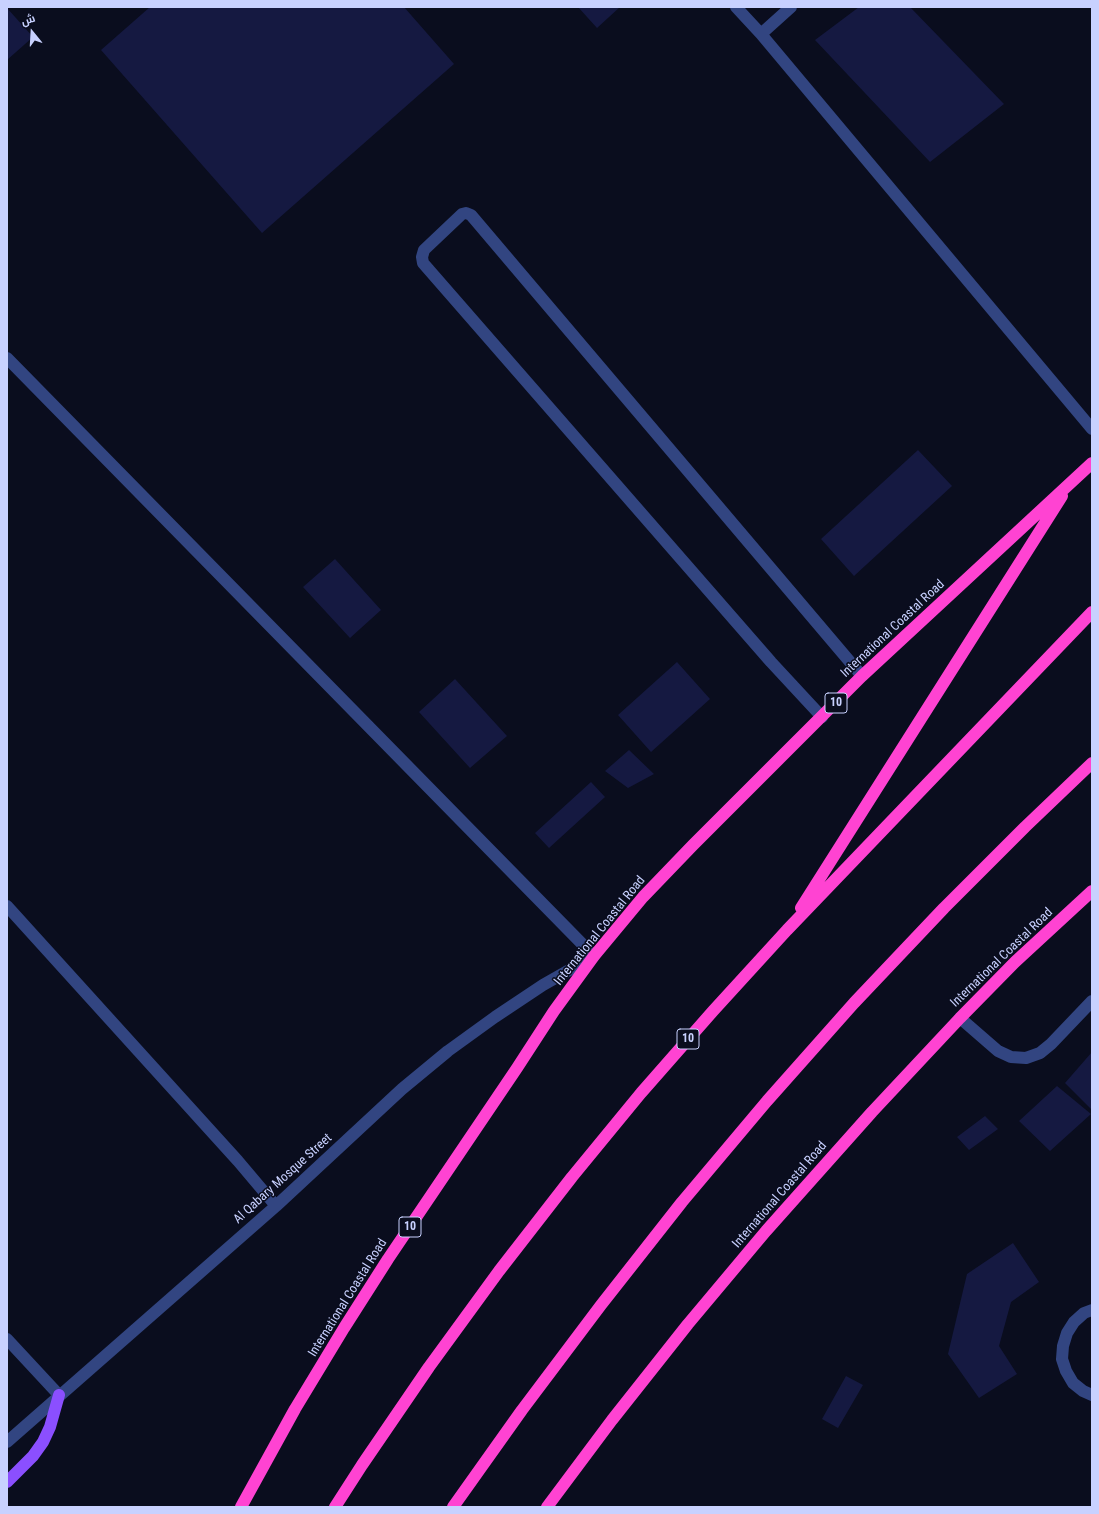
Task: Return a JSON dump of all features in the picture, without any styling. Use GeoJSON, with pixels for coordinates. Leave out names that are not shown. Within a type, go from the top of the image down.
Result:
{"type":"FeatureCollection","features":[{"type":"Feature","properties":{"kind":"highway","name":"International Coastal Road"},"geometry":{"type":"LineString","coordinates":[[241,1507],[295,1409],[388,1259],[554,1011],[594,956],[649,891],[693,845],[862,676],[1092,463]]}},
{"type":"Feature","properties":{"kind":"highway"},"geometry":{"type":"LineString","coordinates":[[787,930],[1071,482]]}},
{"type":"Feature","properties":{"kind":"highway","name":"10"},"geometry":{"type":"LineString","coordinates":[[335,1507],[429,1367],[499,1271],[567,1183],[641,1093],[787,930],[1092,612]]}},
{"type":"Feature","properties":{"kind":"highway"},"geometry":{"type":"LineString","coordinates":[[453,1507],[522,1410],[600,1305],[682,1202],[767,1101],[854,1004],[944,908],[1092,763]]}},
{"type":"Feature","properties":{"kind":"highway","name":"International Coastal Road"},"geometry":{"type":"LineString","coordinates":[[547,1507],[612,1420],[688,1324],[766,1231],[872,1112],[960,1018],[1015,962],[1092,891]]}},
{"type":"Feature","properties":{"kind":"main road"},"geometry":{"type":"LineString","coordinates":[[7,1482],[33,1456],[43,1442],[50,1427],[59,1395]]}},
{"type":"Feature","properties":{"kind":"street"},"geometry":{"type":"LineString","coordinates":[[736,7],[761,34],[1092,429]]}},
{"type":"Feature","properties":{"kind":"street"},"geometry":{"type":"LineString","coordinates":[[761,34],[791,7]]}},
{"type":"Feature","properties":{"kind":"street"},"geometry":{"type":"LineString","coordinates":[[822,717],[771,662],[423,263],[422,257],[424,250],[462,214],[466,213],[471,215],[862,676]]}},
{"type":"Feature","properties":{"kind":"street"},"geometry":{"type":"LineString","coordinates":[[7,358],[594,956]]}},
{"type":"Feature","properties":{"kind":"street"},"geometry":{"type":"LineString","coordinates":[[7,906],[238,1161],[276,1206]]}},
{"type":"Feature","properties":{"kind":"street","name":"Al Qabary Mosque Street"},"geometry":{"type":"LineString","coordinates":[[7,1442],[276,1206],[402,1089],[448,1051],[495,1017],[525,997],[594,956]]}},
{"type":"Feature","properties":{"kind":"street"},"geometry":{"type":"LineString","coordinates":[[960,1018],[998,1051],[1011,1056],[1026,1058],[1040,1053],[1090,1006]]}},
{"type":"Feature","properties":{"kind":"street"},"geometry":{"type":"LineString","coordinates":[[1092,1310],[1084,1313],[1074,1322],[1067,1333],[1063,1346],[1062,1359],[1066,1371],[1073,1383],[1083,1391],[1092,1395]]}},
{"type":"Feature","properties":{"kind":"street"},"geometry":{"type":"LineString","coordinates":[[7,1339],[59,1395]]}},
{"type":"Feature","properties":{"kind":"building"},"geometry":{"type":"Polygon","coordinates":[[[150,7],[404,7],[454,64],[262,233],[101,50],[150,7]]]}},
{"type":"Feature","properties":{"kind":"building"},"geometry":{"type":"Polygon","coordinates":[[[578,7],[620,7],[597,28],[578,7]]]}},
{"type":"Feature","properties":{"kind":"building"},"geometry":{"type":"Polygon","coordinates":[[[859,7],[910,7],[1004,104],[930,162],[815,40],[859,7]]]}},
{"type":"Feature","properties":{"kind":"building"},"geometry":{"type":"Polygon","coordinates":[[[7,8],[33,37],[7,60],[7,8]]]}},
{"type":"Feature","properties":{"kind":"building"},"geometry":{"type":"Polygon","coordinates":[[[918,450],[952,486],[854,576],[821,539],[918,450]]]}},
{"type":"Feature","properties":{"kind":"building"},"geometry":{"type":"Polygon","coordinates":[[[335,559],[381,610],[350,638],[303,587],[335,559]]]}},
{"type":"Feature","properties":{"kind":"building"},"geometry":{"type":"Polygon","coordinates":[[[677,662],[710,699],[651,752],[618,715],[677,662]]]}},
{"type":"Feature","properties":{"kind":"building"},"geometry":{"type":"Polygon","coordinates":[[[455,679],[507,736],[470,768],[419,712],[455,679]]]}},
{"type":"Feature","properties":{"kind":"building"},"geometry":{"type":"Polygon","coordinates":[[[629,750],[654,774],[628,788],[605,771],[629,750]]]}},
{"type":"Feature","properties":{"kind":"building"},"geometry":{"type":"Polygon","coordinates":[[[591,782],[605,797],[549,848],[535,833],[591,782]]]}},
{"type":"Feature","properties":{"kind":"building"},"geometry":{"type":"Polygon","coordinates":[[[1092,1052],[1092,1108],[1091,1109],[1065,1083],[1092,1052]]]}},
{"type":"Feature","properties":{"kind":"building"},"geometry":{"type":"Polygon","coordinates":[[[1057,1086],[1091,1114],[1050,1151],[1019,1121],[1057,1086]]]}},
{"type":"Feature","properties":{"kind":"building"},"geometry":{"type":"Polygon","coordinates":[[[985,1116],[998,1129],[969,1150],[957,1137],[985,1116]]]}},
{"type":"Feature","properties":{"kind":"building"},"geometry":{"type":"Polygon","coordinates":[[[1013,1243],[1039,1282],[1011,1302],[999,1346],[1017,1374],[979,1398],[948,1354],[967,1274],[1013,1243]]]}},
{"type":"Feature","properties":{"kind":"building"},"geometry":{"type":"Polygon","coordinates":[[[846,1376],[863,1385],[838,1428],[822,1419],[846,1376]]]}}]}
